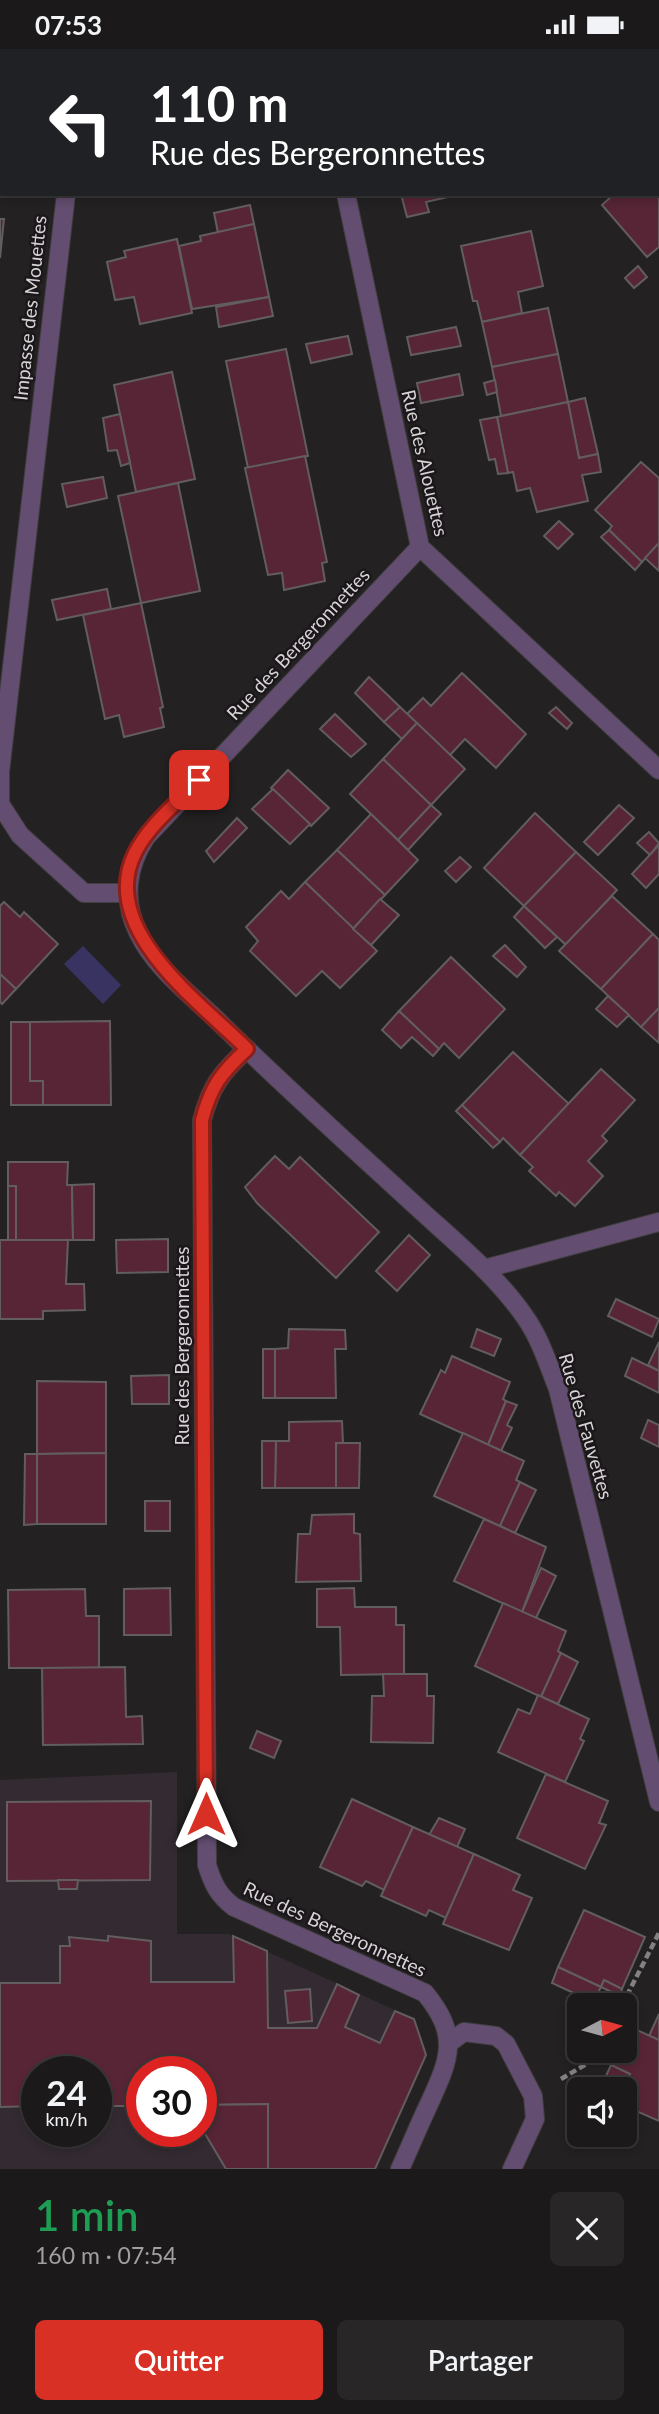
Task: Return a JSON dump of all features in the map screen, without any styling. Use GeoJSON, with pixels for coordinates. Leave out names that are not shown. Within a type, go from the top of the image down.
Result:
{"type":"FeatureCollection","features":[{"type":"Feature","properties":{"kind":"street","name":"Impasse des Mouettes"},"geometry":{"type":"LineString","coordinates":[[66,196],[2,759],[1,804],[20,835],[84,893],[128,893]]}},
{"type":"Feature","properties":{"kind":"street","name":"Rue des Alouettes"},"geometry":{"type":"LineString","coordinates":[[346,196],[420,547],[659,770]]}},
{"type":"Feature","properties":{"kind":"street","name":"Rue des Bergeronnettes"},"geometry":{"type":"LineString","coordinates":[[400,2169],[448,2063],[449,2043],[438,2009],[425,1993],[234,1907],[221,1898],[207,1865],[202,1120],[210,1091],[226,1069],[247,1049],[146,947],[130,912],[128,893],[129,874],[135,854],[146,837],[420,547]]}},
{"type":"Feature","properties":{"kind":"street","name":"Rue des Fauvettes"},"geometry":{"type":"LineString","coordinates":[[247,1049],[484,1269],[524,1317],[543,1350],[558,1389],[659,1801]]}},
{"type":"Feature","properties":{"kind":"street"},"geometry":{"type":"LineString","coordinates":[[484,1269],[659,1221]]}},
{"type":"Feature","properties":{"kind":"street"},"geometry":{"type":"LineString","coordinates":[[449,2043],[464,2032],[496,2036],[506,2044],[533,2097],[535,2119],[512,2169]]}},
{"type":"Feature","properties":{"kind":"path"},"geometry":{"type":"LineString","coordinates":[[628,1993],[659,1933]]}},
{"type":"Feature","properties":{"kind":"path"},"geometry":{"type":"LineString","coordinates":[[533,2097],[588,2063]]}},
{"type":"Feature","properties":{"kind":"shaded area"},"geometry":{"type":"Polygon","coordinates":[[[83,946],[121,985],[103,1004],[64,964],[83,946]]]}},
{"type":"Feature","properties":{"kind":"shaded area"},"geometry":{"type":"Polygon","coordinates":[[[177,1772],[177,1934],[229,1934],[414,2019],[427,2055],[375,2169],[0,2169],[0,1780],[177,1772]]]}},
{"type":"Feature","properties":{"kind":"building"},"geometry":{"type":"Polygon","coordinates":[[[402,196],[452,196],[426,202],[429,212],[407,217],[402,196]]]}},
{"type":"Feature","properties":{"kind":"building"},"geometry":{"type":"Polygon","coordinates":[[[612,196],[659,196],[659,247],[647,257],[602,205],[612,196]]]}},
{"type":"Feature","properties":{"kind":"building"},"geometry":{"type":"Polygon","coordinates":[[[250,205],[254,224],[218,233],[214,213],[250,205]]]}},
{"type":"Feature","properties":{"kind":"building"},"geometry":{"type":"Polygon","coordinates":[[[0,219],[4,219],[0,258],[0,219]]]}},
{"type":"Feature","properties":{"kind":"building"},"geometry":{"type":"Polygon","coordinates":[[[254,224],[269,297],[192,309],[179,246],[201,241],[200,236],[254,224]]]}},
{"type":"Feature","properties":{"kind":"building"},"geometry":{"type":"Polygon","coordinates":[[[531,231],[543,286],[518,292],[522,313],[482,322],[477,301],[473,301],[461,246],[531,231]]]}},
{"type":"Feature","properties":{"kind":"building"},"geometry":{"type":"Polygon","coordinates":[[[177,239],[192,313],[140,324],[134,297],[115,300],[107,262],[126,257],[124,251],[177,239]]]}},
{"type":"Feature","properties":{"kind":"building"},"geometry":{"type":"Polygon","coordinates":[[[638,266],[647,277],[634,288],[625,278],[638,266]]]}},
{"type":"Feature","properties":{"kind":"building"},"geometry":{"type":"Polygon","coordinates":[[[269,297],[273,316],[219,327],[216,307],[269,297]]]}},
{"type":"Feature","properties":{"kind":"building"},"geometry":{"type":"Polygon","coordinates":[[[548,308],[558,354],[492,367],[482,322],[548,308]]]}},
{"type":"Feature","properties":{"kind":"building"},"geometry":{"type":"Polygon","coordinates":[[[456,327],[461,346],[411,355],[407,337],[456,327]]]}},
{"type":"Feature","properties":{"kind":"building"},"geometry":{"type":"Polygon","coordinates":[[[348,336],[352,354],[311,363],[306,344],[348,336]]]}},
{"type":"Feature","properties":{"kind":"building"},"geometry":{"type":"Polygon","coordinates":[[[286,349],[308,456],[248,468],[226,361],[286,349]]]}},
{"type":"Feature","properties":{"kind":"building"},"geometry":{"type":"Polygon","coordinates":[[[558,354],[568,402],[501,416],[492,367],[558,354]]]}},
{"type":"Feature","properties":{"kind":"building"},"geometry":{"type":"Polygon","coordinates":[[[172,372],[195,479],[136,492],[114,385],[172,372]]]}},
{"type":"Feature","properties":{"kind":"building"},"geometry":{"type":"Polygon","coordinates":[[[459,374],[463,395],[421,403],[417,383],[459,374]]]}},
{"type":"Feature","properties":{"kind":"building"},"geometry":{"type":"Polygon","coordinates":[[[495,380],[497,392],[487,395],[484,383],[495,380]]]}},
{"type":"Feature","properties":{"kind":"building"},"geometry":{"type":"Polygon","coordinates":[[[585,398],[598,454],[579,458],[568,402],[585,398]]]}},
{"type":"Feature","properties":{"kind":"building"},"geometry":{"type":"Polygon","coordinates":[[[568,402],[579,458],[598,454],[601,472],[582,475],[588,501],[537,512],[530,488],[517,491],[513,472],[508,473],[497,417],[568,402]]]}},
{"type":"Feature","properties":{"kind":"building"},"geometry":{"type":"Polygon","coordinates":[[[120,414],[130,463],[121,466],[117,450],[108,451],[103,418],[120,414]]]}},
{"type":"Feature","properties":{"kind":"building"},"geometry":{"type":"Polygon","coordinates":[[[497,417],[508,473],[498,474],[495,459],[489,460],[480,420],[497,417]]]}},
{"type":"Feature","properties":{"kind":"building"},"geometry":{"type":"Polygon","coordinates":[[[305,456],[327,562],[322,563],[325,581],[284,590],[282,573],[268,575],[245,468],[305,456]]]}},
{"type":"Feature","properties":{"kind":"building"},"geometry":{"type":"Polygon","coordinates":[[[641,462],[659,478],[659,543],[642,562],[609,530],[612,526],[595,510],[641,462]]]}},
{"type":"Feature","properties":{"kind":"building"},"geometry":{"type":"Polygon","coordinates":[[[103,477],[107,498],[67,507],[62,484],[103,477]]]}},
{"type":"Feature","properties":{"kind":"building"},"geometry":{"type":"Polygon","coordinates":[[[178,483],[200,591],[141,603],[118,496],[178,483]]]}},
{"type":"Feature","properties":{"kind":"building"},"geometry":{"type":"Polygon","coordinates":[[[559,521],[573,534],[558,549],[544,536],[559,521]]]}},
{"type":"Feature","properties":{"kind":"building"},"geometry":{"type":"Polygon","coordinates":[[[609,530],[642,562],[635,570],[601,537],[609,530]]]}},
{"type":"Feature","properties":{"kind":"building"},"geometry":{"type":"Polygon","coordinates":[[[659,543],[659,571],[645,558],[659,543]]]}},
{"type":"Feature","properties":{"kind":"building"},"geometry":{"type":"Polygon","coordinates":[[[107,589],[111,609],[57,620],[52,600],[107,589]]]}},
{"type":"Feature","properties":{"kind":"building"},"geometry":{"type":"Polygon","coordinates":[[[141,603],[163,707],[160,708],[164,727],[124,737],[119,715],[105,719],[83,615],[141,603]]]}},
{"type":"Feature","properties":{"kind":"building"},"geometry":{"type":"Polygon","coordinates":[[[462,673],[526,734],[496,768],[465,739],[450,755],[407,714],[423,698],[431,706],[462,673]]]}},
{"type":"Feature","properties":{"kind":"building"},"geometry":{"type":"Polygon","coordinates":[[[369,677],[400,707],[384,722],[355,693],[369,677]]]}},
{"type":"Feature","properties":{"kind":"building"},"geometry":{"type":"Polygon","coordinates":[[[400,707],[417,723],[402,739],[384,722],[400,707]]]}},
{"type":"Feature","properties":{"kind":"building"},"geometry":{"type":"Polygon","coordinates":[[[556,707],[572,723],[567,729],[549,713],[556,707]]]}},
{"type":"Feature","properties":{"kind":"building"},"geometry":{"type":"Polygon","coordinates":[[[335,714],[366,744],[351,757],[320,729],[335,714]]]}},
{"type":"Feature","properties":{"kind":"building"},"geometry":{"type":"Polygon","coordinates":[[[417,723],[465,769],[431,805],[383,759],[417,723]]]}},
{"type":"Feature","properties":{"kind":"building"},"geometry":{"type":"Polygon","coordinates":[[[383,759],[431,805],[398,840],[350,794],[383,759]]]}},
{"type":"Feature","properties":{"kind":"building"},"geometry":{"type":"Polygon","coordinates":[[[288,770],[329,808],[311,826],[271,788],[288,770]]]}},
{"type":"Feature","properties":{"kind":"building"},"geometry":{"type":"Polygon","coordinates":[[[273,789],[310,824],[290,844],[252,809],[273,789]]]}},
{"type":"Feature","properties":{"kind":"building"},"geometry":{"type":"Polygon","coordinates":[[[431,805],[441,814],[408,850],[398,840],[431,805]]]}},
{"type":"Feature","properties":{"kind":"building"},"geometry":{"type":"Polygon","coordinates":[[[619,805],[634,818],[598,855],[584,842],[619,805]]]}},
{"type":"Feature","properties":{"kind":"building"},"geometry":{"type":"Polygon","coordinates":[[[535,813],[576,852],[524,906],[484,868],[535,813]]]}},
{"type":"Feature","properties":{"kind":"building"},"geometry":{"type":"Polygon","coordinates":[[[371,814],[418,860],[385,895],[337,850],[371,814]]]}},
{"type":"Feature","properties":{"kind":"building"},"geometry":{"type":"Polygon","coordinates":[[[237,818],[247,828],[214,862],[206,851],[237,818]]]}},
{"type":"Feature","properties":{"kind":"building"},"geometry":{"type":"Polygon","coordinates":[[[649,832],[659,843],[650,855],[637,843],[649,832]]]}},
{"type":"Feature","properties":{"kind":"building"},"geometry":{"type":"Polygon","coordinates":[[[659,845],[659,874],[646,888],[632,874],[659,845]]]}},
{"type":"Feature","properties":{"kind":"building"},"geometry":{"type":"Polygon","coordinates":[[[337,850],[385,895],[353,929],[305,882],[337,850]]]}},
{"type":"Feature","properties":{"kind":"building"},"geometry":{"type":"Polygon","coordinates":[[[576,852],[617,890],[566,945],[524,906],[576,852]]]}},
{"type":"Feature","properties":{"kind":"building"},"geometry":{"type":"Polygon","coordinates":[[[460,857],[471,867],[456,882],[445,871],[460,857]]]}},
{"type":"Feature","properties":{"kind":"building"},"geometry":{"type":"Polygon","coordinates":[[[305,882],[377,951],[340,988],[322,971],[296,996],[250,951],[258,941],[246,927],[281,891],[289,899],[305,882]]]}},
{"type":"Feature","properties":{"kind":"building"},"geometry":{"type":"Polygon","coordinates":[[[612,896],[653,934],[601,989],[559,951],[612,896]]]}},
{"type":"Feature","properties":{"kind":"building"},"geometry":{"type":"Polygon","coordinates":[[[380,899],[399,915],[371,945],[353,929],[380,899]]]}},
{"type":"Feature","properties":{"kind":"building"},"geometry":{"type":"Polygon","coordinates":[[[4,902],[20,917],[24,912],[58,944],[16,989],[0,974],[0,906],[4,902]]]}},
{"type":"Feature","properties":{"kind":"building"},"geometry":{"type":"Polygon","coordinates":[[[524,906],[557,937],[545,948],[514,917],[524,906]]]}},
{"type":"Feature","properties":{"kind":"building"},"geometry":{"type":"Polygon","coordinates":[[[653,934],[659,940],[659,1008],[641,1027],[601,989],[653,934]]]}},
{"type":"Feature","properties":{"kind":"building"},"geometry":{"type":"Polygon","coordinates":[[[505,945],[526,967],[517,977],[493,956],[505,945]]]}},
{"type":"Feature","properties":{"kind":"building"},"geometry":{"type":"Polygon","coordinates":[[[451,957],[505,1009],[459,1058],[444,1043],[439,1049],[399,1011],[451,957]]]}},
{"type":"Feature","properties":{"kind":"building"},"geometry":{"type":"Polygon","coordinates":[[[0,974],[16,989],[2,1004],[0,1002],[0,974]]]}},
{"type":"Feature","properties":{"kind":"building"},"geometry":{"type":"Polygon","coordinates":[[[608,996],[629,1015],[617,1027],[596,1009],[608,996]]]}},
{"type":"Feature","properties":{"kind":"building"},"geometry":{"type":"Polygon","coordinates":[[[659,1008],[659,1043],[641,1027],[659,1008]]]}},
{"type":"Feature","properties":{"kind":"building"},"geometry":{"type":"Polygon","coordinates":[[[399,1011],[439,1049],[433,1056],[412,1037],[401,1048],[382,1030],[399,1011]]]}},
{"type":"Feature","properties":{"kind":"building"},"geometry":{"type":"Polygon","coordinates":[[[110,1021],[111,1105],[43,1105],[43,1081],[30,1081],[30,1022],[110,1021]]]}},
{"type":"Feature","properties":{"kind":"building"},"geometry":{"type":"Polygon","coordinates":[[[11,1022],[30,1022],[30,1081],[43,1081],[43,1105],[11,1105],[11,1022]]]}},
{"type":"Feature","properties":{"kind":"building"},"geometry":{"type":"Polygon","coordinates":[[[513,1052],[569,1104],[520,1155],[503,1138],[500,1142],[462,1105],[513,1052]]]}},
{"type":"Feature","properties":{"kind":"building"},"geometry":{"type":"Polygon","coordinates":[[[601,1069],[635,1100],[602,1136],[607,1141],[588,1161],[603,1176],[575,1206],[559,1192],[556,1196],[529,1171],[533,1167],[520,1155],[601,1069]]]}},
{"type":"Feature","properties":{"kind":"building"},"geometry":{"type":"Polygon","coordinates":[[[462,1105],[500,1142],[493,1148],[456,1111],[462,1105]]]}},
{"type":"Feature","properties":{"kind":"building"},"geometry":{"type":"Polygon","coordinates":[[[275,1156],[289,1169],[300,1157],[379,1232],[336,1278],[257,1203],[245,1187],[275,1156]]]}},
{"type":"Feature","properties":{"kind":"building"},"geometry":{"type":"Polygon","coordinates":[[[8,1162],[68,1162],[67,1185],[72,1185],[73,1240],[16,1240],[16,1186],[8,1186],[8,1162]]]}},
{"type":"Feature","properties":{"kind":"building"},"geometry":{"type":"Polygon","coordinates":[[[94,1184],[94,1240],[73,1240],[72,1185],[94,1184]]]}},
{"type":"Feature","properties":{"kind":"building"},"geometry":{"type":"Polygon","coordinates":[[[8,1186],[16,1186],[16,1240],[8,1240],[8,1186]]]}},
{"type":"Feature","properties":{"kind":"building"},"geometry":{"type":"Polygon","coordinates":[[[409,1235],[430,1255],[397,1291],[376,1271],[409,1235]]]}},
{"type":"Feature","properties":{"kind":"building"},"geometry":{"type":"Polygon","coordinates":[[[168,1239],[168,1272],[117,1273],[116,1240],[168,1239]]]}},
{"type":"Feature","properties":{"kind":"building"},"geometry":{"type":"Polygon","coordinates":[[[0,1240],[68,1240],[66,1284],[84,1284],[85,1310],[43,1311],[43,1319],[0,1319],[0,1240]]]}},
{"type":"Feature","properties":{"kind":"building"},"geometry":{"type":"Polygon","coordinates":[[[616,1299],[659,1319],[652,1337],[608,1316],[616,1299]]]}},
{"type":"Feature","properties":{"kind":"building"},"geometry":{"type":"Polygon","coordinates":[[[289,1329],[345,1330],[346,1349],[335,1349],[336,1398],[275,1398],[275,1349],[288,1348],[289,1329]]]}},
{"type":"Feature","properties":{"kind":"building"},"geometry":{"type":"Polygon","coordinates":[[[477,1329],[501,1339],[494,1356],[471,1347],[477,1329]]]}},
{"type":"Feature","properties":{"kind":"building"},"geometry":{"type":"Polygon","coordinates":[[[659,1342],[659,1371],[648,1365],[659,1342]]]}},
{"type":"Feature","properties":{"kind":"building"},"geometry":{"type":"Polygon","coordinates":[[[263,1349],[275,1349],[275,1398],[263,1398],[263,1349]]]}},
{"type":"Feature","properties":{"kind":"building"},"geometry":{"type":"Polygon","coordinates":[[[452,1356],[510,1382],[503,1399],[506,1401],[488,1445],[420,1414],[441,1370],[445,1373],[452,1356]]]}},
{"type":"Feature","properties":{"kind":"building"},"geometry":{"type":"Polygon","coordinates":[[[632,1358],[659,1371],[659,1393],[625,1376],[632,1358]]]}},
{"type":"Feature","properties":{"kind":"building"},"geometry":{"type":"Polygon","coordinates":[[[169,1375],[169,1404],[132,1404],[131,1376],[169,1375]]]}},
{"type":"Feature","properties":{"kind":"building"},"geometry":{"type":"Polygon","coordinates":[[[37,1381],[106,1382],[106,1453],[37,1454],[37,1381]]]}},
{"type":"Feature","properties":{"kind":"building"},"geometry":{"type":"Polygon","coordinates":[[[506,1401],[517,1405],[507,1425],[512,1428],[501,1451],[488,1445],[506,1401]]]}},
{"type":"Feature","properties":{"kind":"building"},"geometry":{"type":"Polygon","coordinates":[[[648,1420],[659,1425],[659,1447],[641,1438],[648,1420]]]}},
{"type":"Feature","properties":{"kind":"building"},"geometry":{"type":"Polygon","coordinates":[[[342,1421],[343,1443],[336,1443],[336,1488],[275,1488],[276,1441],[289,1441],[289,1422],[342,1421]]]}},
{"type":"Feature","properties":{"kind":"building"},"geometry":{"type":"Polygon","coordinates":[[[463,1433],[524,1461],[516,1480],[520,1482],[500,1526],[434,1496],[463,1433]]]}},
{"type":"Feature","properties":{"kind":"building"},"geometry":{"type":"Polygon","coordinates":[[[262,1441],[276,1441],[275,1488],[262,1488],[262,1441]]]}},
{"type":"Feature","properties":{"kind":"building"},"geometry":{"type":"Polygon","coordinates":[[[336,1443],[360,1443],[359,1488],[336,1488],[336,1443]]]}},
{"type":"Feature","properties":{"kind":"building"},"geometry":{"type":"Polygon","coordinates":[[[106,1453],[106,1524],[37,1524],[37,1454],[106,1453]]]}},
{"type":"Feature","properties":{"kind":"building"},"geometry":{"type":"Polygon","coordinates":[[[25,1454],[37,1454],[37,1524],[24,1525],[25,1454]]]}},
{"type":"Feature","properties":{"kind":"building"},"geometry":{"type":"Polygon","coordinates":[[[520,1482],[536,1490],[515,1533],[500,1526],[520,1482]]]}},
{"type":"Feature","properties":{"kind":"building"},"geometry":{"type":"Polygon","coordinates":[[[145,1501],[170,1501],[170,1531],[145,1531],[145,1501]]]}},
{"type":"Feature","properties":{"kind":"building"},"geometry":{"type":"Polygon","coordinates":[[[354,1514],[354,1533],[360,1534],[361,1581],[296,1582],[298,1534],[310,1534],[312,1515],[354,1514]]]}},
{"type":"Feature","properties":{"kind":"building"},"geometry":{"type":"Polygon","coordinates":[[[484,1519],[546,1547],[522,1612],[454,1581],[484,1519]]]}},
{"type":"Feature","properties":{"kind":"building"},"geometry":{"type":"Polygon","coordinates":[[[541,1568],[556,1576],[536,1618],[522,1612],[541,1568]]]}},
{"type":"Feature","properties":{"kind":"building"},"geometry":{"type":"Polygon","coordinates":[[[170,1588],[171,1635],[124,1635],[124,1589],[170,1588]]]}},
{"type":"Feature","properties":{"kind":"building"},"geometry":{"type":"Polygon","coordinates":[[[354,1588],[355,1607],[396,1607],[396,1625],[404,1625],[404,1674],[341,1675],[340,1627],[317,1627],[317,1589],[354,1588]]]}},
{"type":"Feature","properties":{"kind":"building"},"geometry":{"type":"Polygon","coordinates":[[[85,1589],[86,1616],[99,1616],[99,1668],[9,1668],[8,1590],[85,1589]]]}},
{"type":"Feature","properties":{"kind":"building"},"geometry":{"type":"Polygon","coordinates":[[[503,1603],[566,1631],[558,1651],[561,1653],[541,1697],[475,1666],[503,1603]]]}},
{"type":"Feature","properties":{"kind":"building"},"geometry":{"type":"Polygon","coordinates":[[[561,1653],[578,1662],[558,1704],[541,1697],[561,1653]]]}},
{"type":"Feature","properties":{"kind":"building"},"geometry":{"type":"Polygon","coordinates":[[[125,1667],[126,1717],[142,1716],[143,1744],[43,1745],[42,1668],[125,1667]]]}},
{"type":"Feature","properties":{"kind":"building"},"geometry":{"type":"Polygon","coordinates":[[[383,1674],[427,1674],[427,1696],[434,1696],[433,1743],[371,1742],[372,1696],[384,1696],[383,1674]]]}},
{"type":"Feature","properties":{"kind":"building"},"geometry":{"type":"Polygon","coordinates":[[[538,1695],[589,1719],[580,1739],[584,1741],[565,1782],[498,1752],[518,1709],[530,1714],[538,1695]]]}},
{"type":"Feature","properties":{"kind":"building"},"geometry":{"type":"Polygon","coordinates":[[[257,1731],[281,1741],[274,1758],[250,1748],[257,1731]]]}},
{"type":"Feature","properties":{"kind":"building"},"geometry":{"type":"Polygon","coordinates":[[[546,1774],[608,1801],[599,1823],[606,1825],[585,1869],[517,1838],[546,1774]]]}},
{"type":"Feature","properties":{"kind":"building"},"geometry":{"type":"Polygon","coordinates":[[[352,1799],[413,1827],[384,1890],[366,1881],[362,1886],[320,1867],[352,1799]]]}},
{"type":"Feature","properties":{"kind":"building"},"geometry":{"type":"Polygon","coordinates":[[[151,1801],[150,1880],[7,1881],[7,1802],[151,1801]]]}},
{"type":"Feature","properties":{"kind":"building"},"geometry":{"type":"Polygon","coordinates":[[[439,1818],[465,1829],[457,1847],[429,1835],[439,1818]]]}},
{"type":"Feature","properties":{"kind":"building"},"geometry":{"type":"Polygon","coordinates":[[[413,1827],[474,1854],[446,1918],[429,1910],[426,1916],[381,1896],[413,1827]]]}},
{"type":"Feature","properties":{"kind":"building"},"geometry":{"type":"Polygon","coordinates":[[[474,1854],[520,1875],[513,1890],[532,1898],[509,1950],[443,1924],[474,1854]]]}},
{"type":"Feature","properties":{"kind":"building"},"geometry":{"type":"Polygon","coordinates":[[[58,1880],[78,1880],[77,1889],[59,1889],[58,1880]]]}},
{"type":"Feature","properties":{"kind":"building"},"geometry":{"type":"Polygon","coordinates":[[[584,1910],[645,1937],[622,1989],[604,1980],[601,1987],[558,1967],[584,1910]]]}},
{"type":"Feature","properties":{"kind":"building"},"geometry":{"type":"Polygon","coordinates":[[[108,1936],[151,1941],[151,1982],[234,1982],[233,1936],[267,1951],[268,2028],[317,2028],[337,1984],[359,1995],[345,2027],[380,2043],[395,2011],[414,2019],[426,2055],[375,2169],[268,2169],[268,2104],[217,2105],[217,2056],[126,2056],[126,2106],[112,2106],[112,2056],[21,2056],[21,2106],[0,2107],[0,1983],[60,1983],[60,1946],[70,1946],[69,1937],[108,1941],[108,1936]]]}},
{"type":"Feature","properties":{"kind":"building"},"geometry":{"type":"Polygon","coordinates":[[[558,1967],[601,1987],[598,1993],[574,1993],[552,1983],[558,1967]]]}},
{"type":"Feature","properties":{"kind":"building"},"geometry":{"type":"Polygon","coordinates":[[[604,1980],[622,1989],[621,1993],[614,1993],[601,1987],[604,1980]]]}},
{"type":"Feature","properties":{"kind":"building"},"geometry":{"type":"Polygon","coordinates":[[[310,1989],[312,2021],[288,2023],[285,1991],[310,1989]]]}},
{"type":"Feature","properties":{"kind":"building"},"geometry":{"type":"Polygon","coordinates":[[[659,2014],[659,2040],[649,2036],[659,2014]]]}},
{"type":"Feature","properties":{"kind":"building"},"geometry":{"type":"Polygon","coordinates":[[[637,2030],[659,2040],[659,2121],[637,2111],[637,2077],[629,2077],[630,2074],[611,2065],[637,2063],[637,2030]]]}},
{"type":"Feature","properties":{"kind":"building"},"geometry":{"type":"Polygon","coordinates":[[[611,2065],[630,2074],[629,2077],[606,2077],[611,2065]]]}},
{"type":"Feature","properties":{"kind":"building"},"geometry":{"type":"Polygon","coordinates":[[[268,2104],[268,2169],[226,2169],[213,2147],[217,2147],[217,2105],[268,2104]]]}},
{"type":"Feature","properties":{"kind":"route"},"geometry":{"type":"LineString","coordinates":[[199,780],[146,837],[135,854],[129,874],[128,893],[130,912],[146,947],[247,1049],[226,1069],[210,1091],[202,1120],[206,1814]]}}]}
